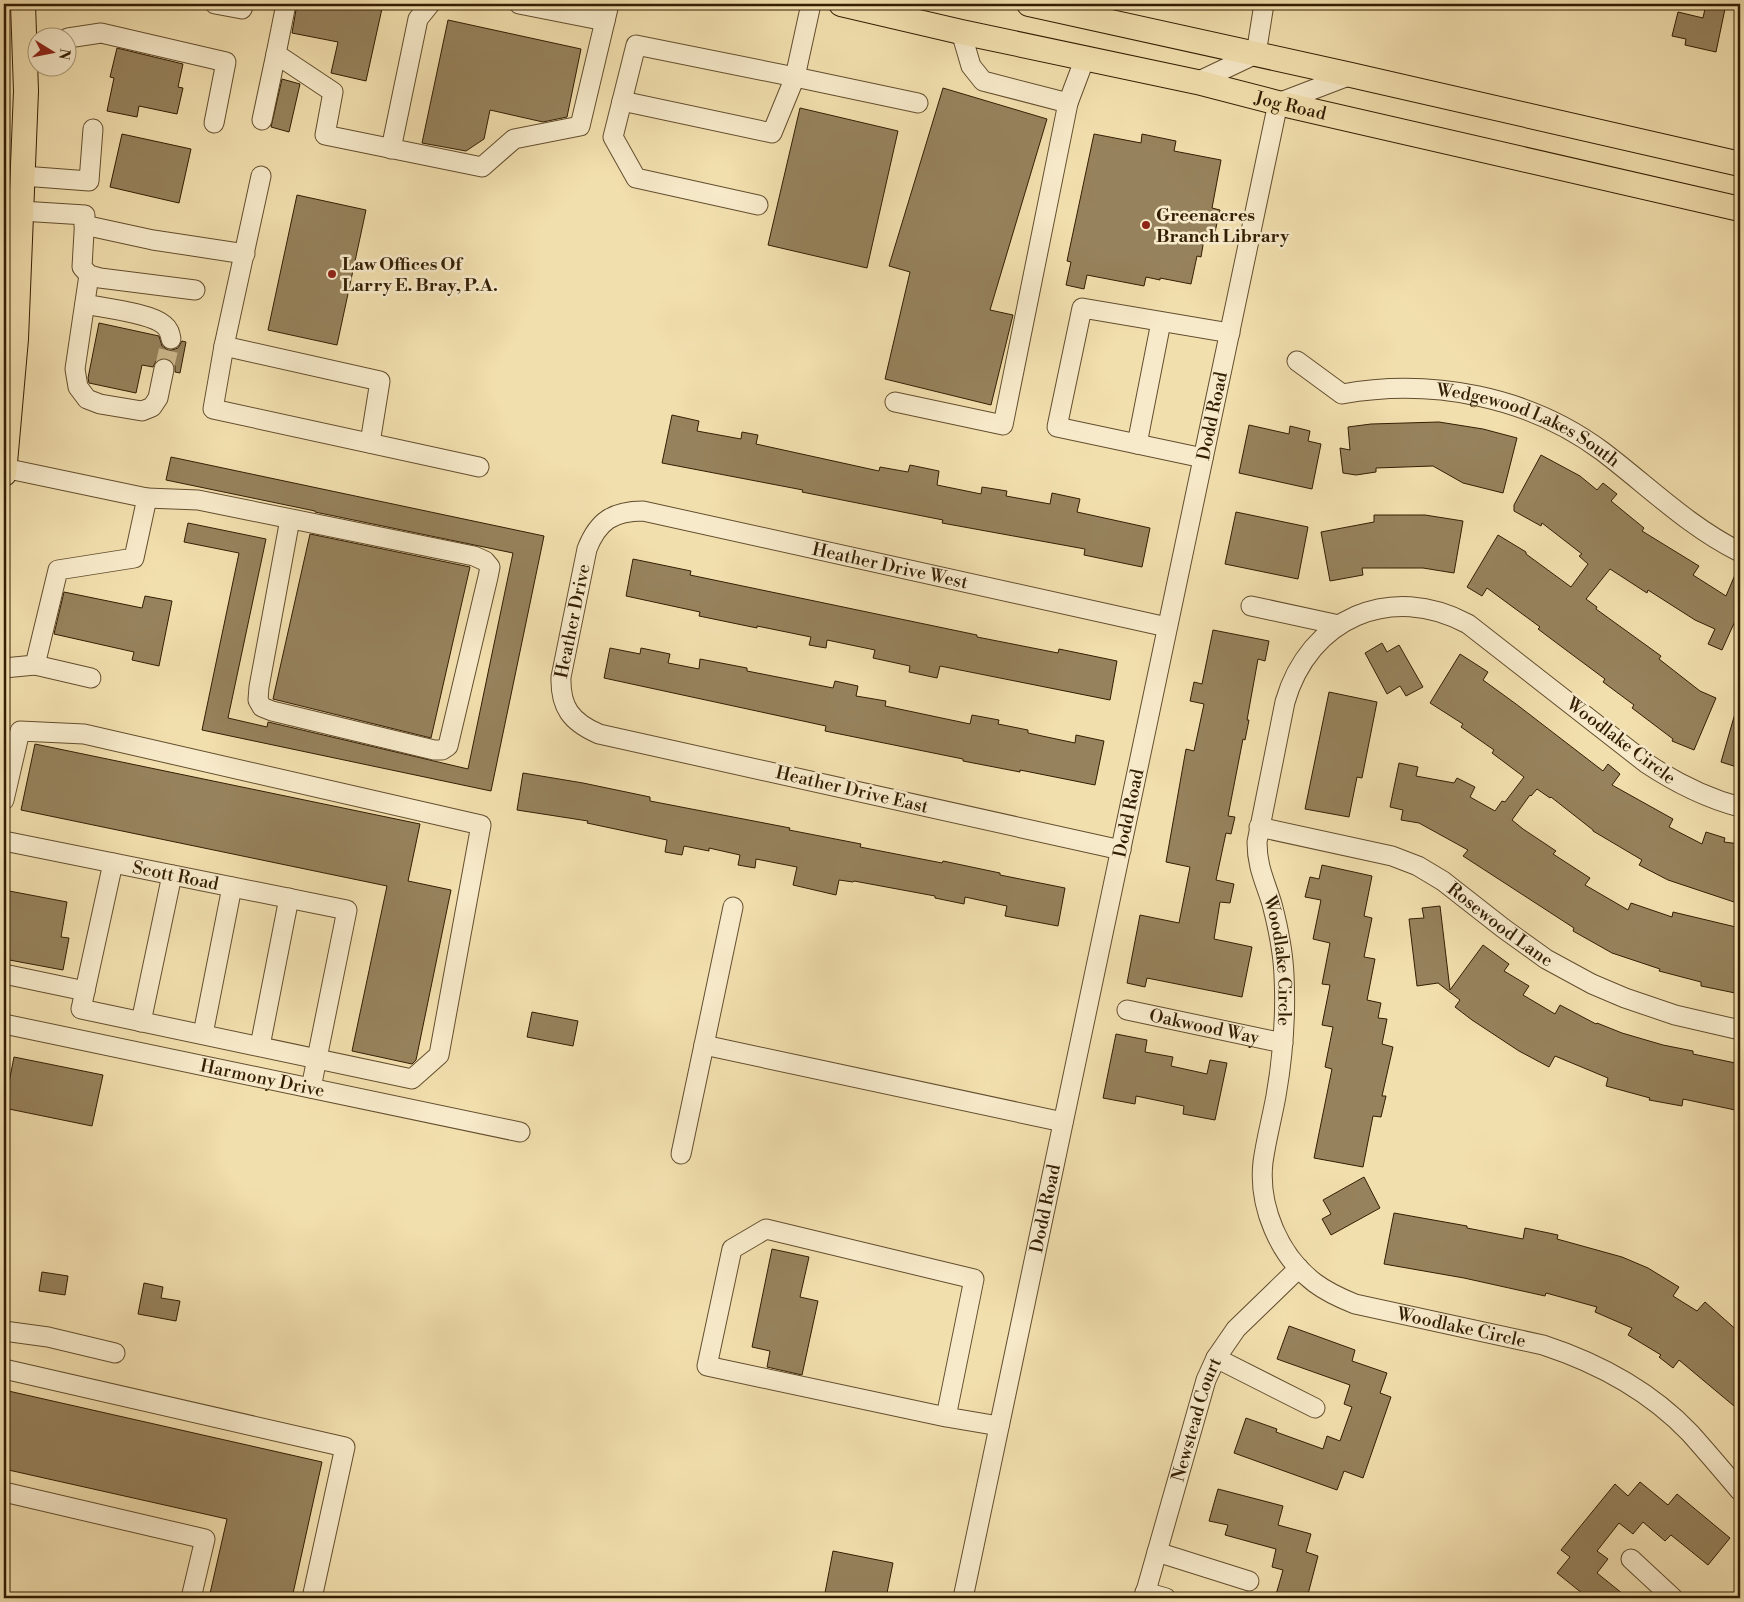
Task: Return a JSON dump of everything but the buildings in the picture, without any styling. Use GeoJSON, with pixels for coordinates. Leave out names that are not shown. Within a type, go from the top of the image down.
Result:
{"type":"FeatureCollection","features":[{"type":"Feature","properties":{"kind":"main road"},"geometry":{"type":"LineString","coordinates":[[23,4],[28,30]]}},
{"type":"Feature","properties":{"kind":"main road","name":"Jog Road"},"geometry":{"type":"LineString","coordinates":[[841,4],[961,32],[1197,82],[1278,103],[1740,208]]}},
{"type":"Feature","properties":{"kind":"main road"},"geometry":{"type":"LineString","coordinates":[[1029,4],[1351,74],[1740,164]]}},
{"type":"Feature","properties":{"kind":"main road"},"geometry":{"type":"LineString","coordinates":[[4,474],[16,339],[28,73]]}},
{"type":"Feature","properties":{"kind":"street"},"geometry":{"type":"LineString","coordinates":[[215,4],[243,7]]}},
{"type":"Feature","properties":{"kind":"street"},"geometry":{"type":"LineString","coordinates":[[262,120],[286,4]]}},
{"type":"Feature","properties":{"kind":"street"},"geometry":{"type":"LineString","coordinates":[[391,149],[418,19],[430,4]]}},
{"type":"Feature","properties":{"kind":"street"},"geometry":{"type":"LineString","coordinates":[[276,54],[333,92],[325,135],[482,167],[514,139],[580,126],[607,12],[519,4]]}},
{"type":"Feature","properties":{"kind":"street"},"geometry":{"type":"LineString","coordinates":[[622,101],[772,133],[795,77],[811,4]]}},
{"type":"Feature","properties":{"kind":"street"},"geometry":{"type":"LineString","coordinates":[[1197,82],[1256,54],[1264,4]]}},
{"type":"Feature","properties":{"kind":"street"},"geometry":{"type":"LineString","coordinates":[[78,36],[101,32],[226,62],[214,123]]}},
{"type":"Feature","properties":{"kind":"street"},"geometry":{"type":"LineString","coordinates":[[961,32],[971,66],[983,81],[1068,103]]}},
{"type":"Feature","properties":{"kind":"street"},"geometry":{"type":"LineString","coordinates":[[758,205],[636,178],[613,137],[636,45],[918,103]]}},
{"type":"Feature","properties":{"kind":"street"},"geometry":{"type":"LineString","coordinates":[[895,402],[1003,425],[1068,103],[1085,58]]}},
{"type":"Feature","properties":{"kind":"street"},"geometry":{"type":"LineString","coordinates":[[1278,103],[1351,74]]}},
{"type":"Feature","properties":{"kind":"street","name":"Dodd Road"},"geometry":{"type":"LineString","coordinates":[[963,1598],[1278,103]]}},
{"type":"Feature","properties":{"kind":"street"},"geometry":{"type":"LineString","coordinates":[[22,176],[90,182],[94,129]]}},
{"type":"Feature","properties":{"kind":"street"},"geometry":{"type":"LineString","coordinates":[[261,176],[224,346],[213,409],[479,467]]}},
{"type":"Feature","properties":{"kind":"street"},"geometry":{"type":"LineString","coordinates":[[21,211],[85,215],[82,267],[89,275],[195,290]]}},
{"type":"Feature","properties":{"kind":"street"},"geometry":{"type":"LineString","coordinates":[[84,224],[153,240],[245,254]]}},
{"type":"Feature","properties":{"kind":"street"},"geometry":{"type":"LineString","coordinates":[[89,275],[76,368],[78,387],[87,399],[109,405],[142,410],[147,409],[152,407],[158,398],[164,370]]}},
{"type":"Feature","properties":{"kind":"street"},"geometry":{"type":"LineString","coordinates":[[85,304],[148,317],[163,324],[170,332],[171,339]]}},
{"type":"Feature","properties":{"kind":"street"},"geometry":{"type":"LineString","coordinates":[[1203,458],[1057,427],[1082,308],[1230,333]]}},
{"type":"Feature","properties":{"kind":"street"},"geometry":{"type":"LineString","coordinates":[[1137,444],[1161,322]]}},
{"type":"Feature","properties":{"kind":"street"},"geometry":{"type":"LineString","coordinates":[[224,346],[380,381],[370,443]]}},
{"type":"Feature","properties":{"kind":"street","name":"Wedgewood Lakes South"},"geometry":{"type":"LineString","coordinates":[[1297,361],[1342,394],[1400,388],[1420,388],[1465,393],[1508,404],[1549,420],[1577,434],[1601,450],[1696,526],[1740,552]]}},
{"type":"Feature","properties":{"kind":"street"},"geometry":{"type":"LineString","coordinates":[[4,468],[147,498],[198,500],[474,556],[485,561],[490,567],[448,746],[442,750],[434,750],[262,707],[258,700],[259,688],[290,519]]}},
{"type":"Feature","properties":{"kind":"street"},"geometry":{"type":"LineString","coordinates":[[34,665],[58,570],[134,558],[147,498]]}},
{"type":"Feature","properties":{"kind":"street","name":"Heather Drive West"},"geometry":{"type":"LineString","coordinates":[[614,515],[628,510],[643,510],[1167,627]]}},
{"type":"Feature","properties":{"kind":"street","name":"Heather Drive"},"geometry":{"type":"LineString","coordinates":[[585,728],[573,719],[565,706],[560,692],[561,677],[587,550],[592,536],[601,524],[614,515]]}},
{"type":"Feature","properties":{"kind":"street"},"geometry":{"type":"LineString","coordinates":[[1251,606],[1339,625]]}},
{"type":"Feature","properties":{"kind":"street","name":"Woodlake Circle"},"geometry":{"type":"LineString","coordinates":[[1740,807],[1682,786],[1646,763],[1481,632],[1455,617],[1441,611],[1412,606],[1386,607],[1357,615],[1339,625],[1321,639],[1302,662],[1289,688],[1257,842],[1260,872],[1272,904],[1280,938],[1284,974],[1283,1043],[1262,1179],[1267,1210],[1278,1239],[1299,1268],[1327,1291],[1354,1304],[1543,1345],[1601,1367],[1622,1378],[1657,1403],[1688,1432],[1740,1491]]}},
{"type":"Feature","properties":{"kind":"street"},"geometry":{"type":"LineString","coordinates":[[4,668],[34,665],[91,678]]}},
{"type":"Feature","properties":{"kind":"street","name":"Heather Drive East"},"geometry":{"type":"LineString","coordinates":[[585,728],[599,734],[1120,850]]}},
{"type":"Feature","properties":{"kind":"street"},"geometry":{"type":"LineString","coordinates":[[4,800],[20,731],[84,734],[481,825],[439,1055],[412,1079],[142,1022],[4,974]]}},
{"type":"Feature","properties":{"kind":"street","name":"Rosewood Lane"},"geometry":{"type":"LineString","coordinates":[[1259,827],[1392,856],[1418,866],[1443,881],[1546,959],[1592,984],[1625,998],[1675,1015],[1740,1030]]}},
{"type":"Feature","properties":{"kind":"street","name":"Scott Road"},"geometry":{"type":"LineString","coordinates":[[4,841],[347,910],[317,1058]]}},
{"type":"Feature","properties":{"kind":"street"},"geometry":{"type":"LineString","coordinates":[[72,1038],[83,1000],[113,863]]}},
{"type":"Feature","properties":{"kind":"street"},"geometry":{"type":"LineString","coordinates":[[142,1022],[172,875]]}},
{"type":"Feature","properties":{"kind":"street"},"geometry":{"type":"LineString","coordinates":[[203,1034],[232,887]]}},
{"type":"Feature","properties":{"kind":"street"},"geometry":{"type":"LineString","coordinates":[[260,1046],[290,898]]}},
{"type":"Feature","properties":{"kind":"street"},"geometry":{"type":"LineString","coordinates":[[681,1154],[733,907]]}},
{"type":"Feature","properties":{"kind":"street","name":"Oakwood Way"},"geometry":{"type":"LineString","coordinates":[[1126,1010],[1283,1043]]}},
{"type":"Feature","properties":{"kind":"street","name":"Harmony Drive"},"geometry":{"type":"LineString","coordinates":[[4,1024],[520,1132]]}},
{"type":"Feature","properties":{"kind":"street"},"geometry":{"type":"LineString","coordinates":[[704,1046],[1063,1122]]}},
{"type":"Feature","properties":{"kind":"street"},"geometry":{"type":"LineString","coordinates":[[311,1088],[317,1058]]}},
{"type":"Feature","properties":{"kind":"street"},"geometry":{"type":"LineString","coordinates":[[946,1418],[974,1279],[766,1229],[732,1249],[707,1366],[946,1418],[999,1426]]}},
{"type":"Feature","properties":{"kind":"street","name":"Newstead Court"},"geometry":{"type":"LineString","coordinates":[[1145,1595],[1206,1380],[1216,1358],[1236,1329],[1299,1268]]}},
{"type":"Feature","properties":{"kind":"street"},"geometry":{"type":"LineString","coordinates":[[4,1331],[48,1337],[115,1353]]}},
{"type":"Feature","properties":{"kind":"street"},"geometry":{"type":"LineString","coordinates":[[1216,1358],[1315,1408]]}},
{"type":"Feature","properties":{"kind":"street"},"geometry":{"type":"LineString","coordinates":[[4,1369],[345,1447],[312,1598]]}},
{"type":"Feature","properties":{"kind":"street"},"geometry":{"type":"LineString","coordinates":[[4,1492],[205,1539],[191,1598]]}},
{"type":"Feature","properties":{"kind":"street"},"geometry":{"type":"LineString","coordinates":[[1157,1552],[1249,1581]]}},
{"type":"Feature","properties":{"kind":"street"},"geometry":{"type":"LineString","coordinates":[[1631,1559],[1673,1598]]}},
{"type":"Feature","properties":{"kind":"street"},"geometry":{"type":"LineString","coordinates":[[1145,1595],[1166,1598]]}},
{"type":"Feature","properties":{"kind":"tunnel"},"geometry":{"type":"LineString","coordinates":[[164,369],[171,339]]}},
{"type":"Feature","properties":{"kind":"place","name":"Greenacres Branch Library"},"geometry":{"type":"Point","coordinates":[1146,225]}},
{"type":"Feature","properties":{"kind":"place","name":"Law Offices Of Larry E. Bray, P.A."},"geometry":{"type":"Point","coordinates":[332,274]}}]}
